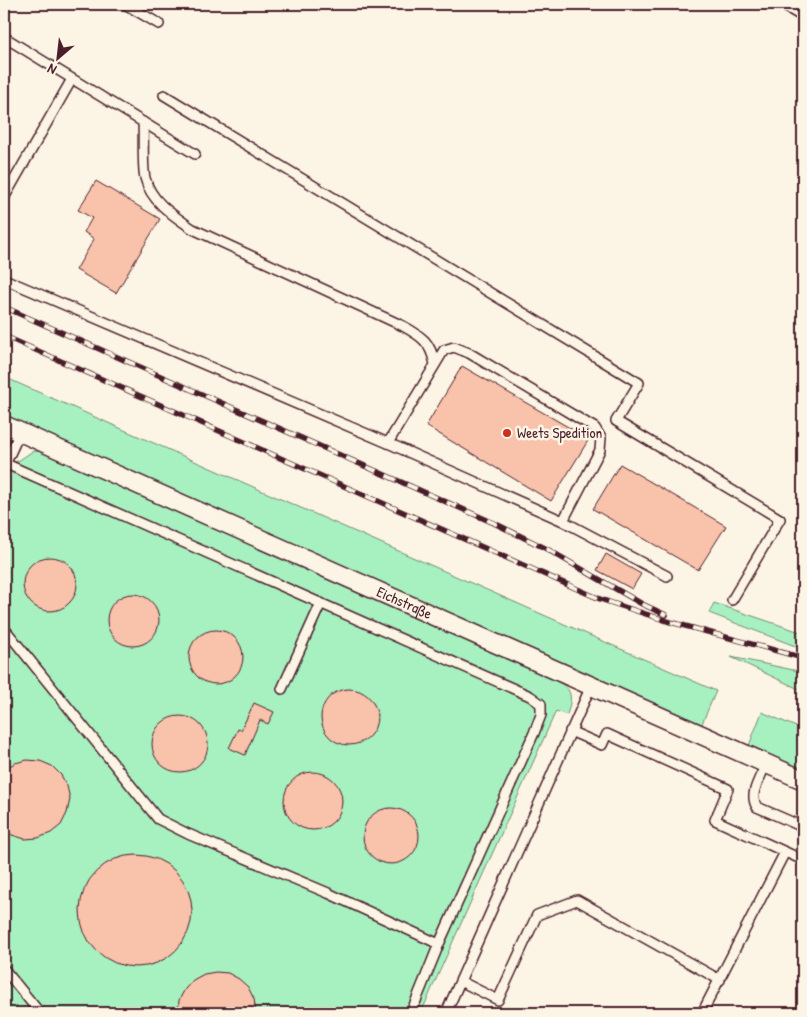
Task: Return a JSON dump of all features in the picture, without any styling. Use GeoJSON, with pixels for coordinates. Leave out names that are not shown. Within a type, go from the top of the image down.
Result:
{"type":"FeatureCollection","features":[{"type":"Feature","properties":{"kind":"street","name":"Eichstraße"},"geometry":{"type":"LineString","coordinates":[[4,425],[803,780]]}},
{"type":"Feature","properties":{"kind":"lane"},"geometry":{"type":"LineString","coordinates":[[125,4],[159,24]]}},
{"type":"Feature","properties":{"kind":"lane"},"geometry":{"type":"LineString","coordinates":[[781,4],[803,17]]}},
{"type":"Feature","properties":{"kind":"lane"},"geometry":{"type":"LineString","coordinates":[[4,37],[195,154]]}},
{"type":"Feature","properties":{"kind":"lane"},"geometry":{"type":"LineString","coordinates":[[4,198],[72,79]]}},
{"type":"Feature","properties":{"kind":"lane"},"geometry":{"type":"LineString","coordinates":[[164,95],[639,383],[616,421],[780,519],[732,600]]}},
{"type":"Feature","properties":{"kind":"lane"},"geometry":{"type":"LineString","coordinates":[[143,122],[145,177],[153,196],[170,213],[193,229],[422,336],[432,350],[435,364]]}},
{"type":"Feature","properties":{"kind":"lane"},"geometry":{"type":"LineString","coordinates":[[4,279],[388,443],[563,521],[666,576]]}},
{"type":"Feature","properties":{"kind":"lane"},"geometry":{"type":"LineString","coordinates":[[388,443],[444,350],[454,347],[469,353],[595,428],[601,438],[600,450],[563,521]]}},
{"type":"Feature","properties":{"kind":"lane"},"geometry":{"type":"LineString","coordinates":[[20,432],[4,465],[530,696],[541,704],[542,715],[439,944],[411,1013]]}},
{"type":"Feature","properties":{"kind":"lane"},"geometry":{"type":"LineString","coordinates":[[282,689],[320,603]]}},
{"type":"Feature","properties":{"kind":"lane"},"geometry":{"type":"LineString","coordinates":[[4,628],[158,819],[188,834],[328,893],[439,944]]}},
{"type":"Feature","properties":{"kind":"lane"},"geometry":{"type":"LineString","coordinates":[[446,1013],[591,686]]}},
{"type":"Feature","properties":{"kind":"lane"},"geometry":{"type":"LineString","coordinates":[[570,732],[602,745],[607,734],[728,789],[715,820],[803,860]]}},
{"type":"Feature","properties":{"kind":"lane"},"geometry":{"type":"LineString","coordinates":[[766,764],[753,794],[754,802],[757,806],[803,828]]}},
{"type":"Feature","properties":{"kind":"lane"},"geometry":{"type":"LineString","coordinates":[[702,1013],[785,852]]}},
{"type":"Feature","properties":{"kind":"lane"},"geometry":{"type":"LineString","coordinates":[[460,980],[498,1000],[538,915],[577,900],[720,980]]}},
{"type":"Feature","properties":{"kind":"lane"},"geometry":{"type":"LineString","coordinates":[[4,969],[40,1013]]}},
{"type":"Feature","properties":{"kind":"green space"},"geometry":{"type":"Polygon","coordinates":[[[4,377],[716,691],[701,726],[4,417],[4,377]]]}},
{"type":"Feature","properties":{"kind":"green space"},"geometry":{"type":"Polygon","coordinates":[[[4,434],[7,445],[6,463],[18,461],[33,451],[48,452],[545,674],[568,689],[570,693],[570,706],[567,715],[556,711],[421,1013],[4,1013],[4,434]]]}},
{"type":"Feature","properties":{"kind":"green space"},"geometry":{"type":"Polygon","coordinates":[[[714,603],[803,633],[803,649],[709,613],[714,603]]]}},
{"type":"Feature","properties":{"kind":"green space"},"geometry":{"type":"Polygon","coordinates":[[[731,657],[803,672],[803,691],[731,657]]]}},
{"type":"Feature","properties":{"kind":"green space"},"geometry":{"type":"Polygon","coordinates":[[[762,712],[803,730],[803,772],[748,748],[762,712]]]}},
{"type":"Feature","properties":{"kind":"building"},"geometry":{"type":"Polygon","coordinates":[[[96,181],[160,219],[116,293],[76,270],[94,239],[84,232],[92,218],[78,210],[96,181]]]}},
{"type":"Feature","properties":{"kind":"building","name":"Weets Spedition"},"geometry":{"type":"Polygon","coordinates":[[[462,366],[589,439],[551,501],[426,426],[462,366]]]}},
{"type":"Feature","properties":{"kind":"building"},"geometry":{"type":"Polygon","coordinates":[[[620,464],[726,526],[698,570],[593,509],[620,464]]]}},
{"type":"Feature","properties":{"kind":"building"},"geometry":{"type":"Polygon","coordinates":[[[606,554],[641,574],[632,589],[597,570],[606,554]]]}},
{"type":"Feature","properties":{"kind":"building"},"geometry":{"type":"Polygon","coordinates":[[[45,557],[55,557],[65,561],[73,569],[77,584],[73,599],[65,607],[55,611],[45,611],[35,607],[27,599],[23,589],[23,579],[27,569],[35,561],[45,557]]]}},
{"type":"Feature","properties":{"kind":"building"},"geometry":{"type":"Polygon","coordinates":[[[133,594],[147,598],[155,606],[159,620],[155,634],[147,642],[133,646],[119,642],[111,634],[107,620],[111,606],[119,598],[133,594]]]}},
{"type":"Feature","properties":{"kind":"building"},"geometry":{"type":"Polygon","coordinates":[[[216,630],[226,632],[235,638],[241,647],[243,657],[241,667],[235,676],[226,682],[216,684],[206,682],[197,676],[191,667],[189,657],[191,647],[197,638],[206,632],[216,630]]]}},
{"type":"Feature","properties":{"kind":"building"},"geometry":{"type":"Polygon","coordinates":[[[349,689],[360,691],[369,697],[375,706],[377,717],[375,728],[369,737],[360,743],[349,745],[338,743],[329,737],[323,728],[321,717],[323,706],[329,697],[338,691],[349,689]]]}},
{"type":"Feature","properties":{"kind":"building"},"geometry":{"type":"Polygon","coordinates":[[[254,703],[274,712],[268,724],[260,720],[245,755],[229,748],[238,729],[241,730],[254,703]]]}},
{"type":"Feature","properties":{"kind":"building"},"geometry":{"type":"Polygon","coordinates":[[[180,716],[191,718],[200,724],[206,733],[208,744],[206,755],[200,764],[191,770],[180,772],[169,770],[160,764],[154,755],[152,744],[154,733],[160,724],[169,718],[180,716]]]}},
{"type":"Feature","properties":{"kind":"building"},"geometry":{"type":"Polygon","coordinates":[[[27,760],[40,761],[52,766],[61,775],[67,786],[70,799],[67,813],[61,825],[51,833],[38,838],[25,839],[12,835],[4,829],[4,769],[15,763],[27,760]]]}},
{"type":"Feature","properties":{"kind":"building"},"geometry":{"type":"Polygon","coordinates":[[[313,772],[324,774],[334,780],[340,790],[342,801],[340,812],[334,822],[324,828],[313,830],[302,828],[292,822],[286,812],[284,801],[286,790],[292,780],[302,774],[313,772]]]}},
{"type":"Feature","properties":{"kind":"building"},"geometry":{"type":"Polygon","coordinates":[[[385,808],[397,808],[411,816],[419,830],[417,847],[411,856],[397,864],[385,864],[375,859],[368,852],[363,842],[363,830],[368,820],[375,813],[385,808]]]}},
{"type":"Feature","properties":{"kind":"building"},"geometry":{"type":"Polygon","coordinates":[[[136,855],[157,859],[176,871],[188,890],[192,911],[188,932],[176,951],[157,963],[136,967],[115,963],[96,951],[84,932],[80,911],[84,890],[96,871],[115,859],[136,855]]]}},
{"type":"Feature","properties":{"kind":"building"},"geometry":{"type":"Polygon","coordinates":[[[228,973],[248,987],[254,999],[256,1013],[178,1013],[179,1000],[193,980],[204,974],[228,973]]]}},
{"type":"Feature","properties":{"kind":"railway"},"geometry":{"type":"LineString","coordinates":[[4,307],[494,523],[545,548],[642,604],[666,615]]}},
{"type":"Feature","properties":{"kind":"railway"},"geometry":{"type":"LineString","coordinates":[[4,336],[600,599],[667,621],[803,658]]}},
{"type":"Feature","properties":{"kind":"place","name":"Weets Spedition"},"geometry":{"type":"Point","coordinates":[507,433]}}]}
